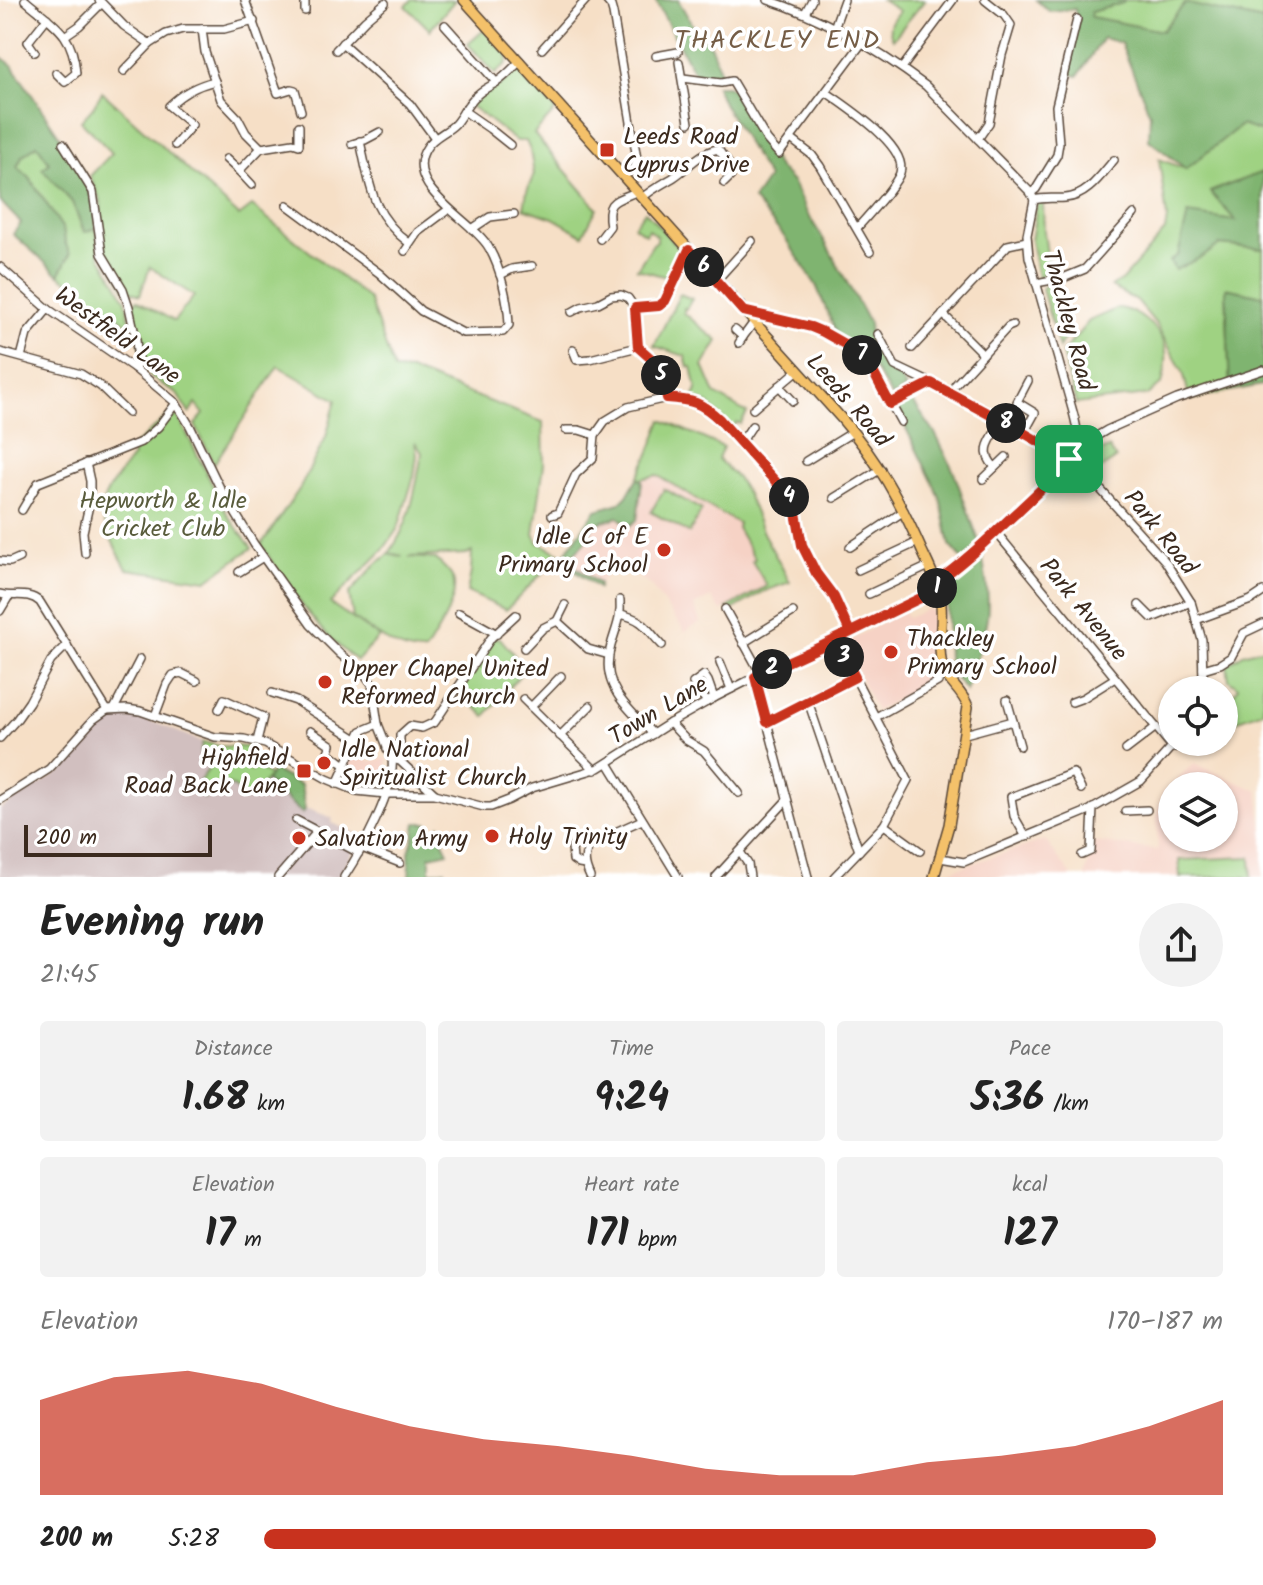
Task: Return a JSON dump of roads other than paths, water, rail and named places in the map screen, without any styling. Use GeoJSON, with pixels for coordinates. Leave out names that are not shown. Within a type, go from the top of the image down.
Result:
{"type":"FeatureCollection","features":[{"type":"Feature","properties":{"kind":"main road","name":"Leeds Road"},"geometry":{"type":"LineString","coordinates":[[464,0],[853,432],[881,469],[904,511],[937,586],[941,604],[942,661],[948,677],[965,698],[968,707],[949,825],[934,877]]}},
{"type":"Feature","properties":{"kind":"street"},"geometry":{"type":"LineString","coordinates":[[25,0],[66,35],[75,54],[76,73],[65,82],[56,73]]}},
{"type":"Feature","properties":{"kind":"street"},"geometry":{"type":"LineString","coordinates":[[245,0],[278,93],[295,90],[301,111]]}},
{"type":"Feature","properties":{"kind":"street"},"geometry":{"type":"LineString","coordinates":[[305,0],[305,11]]}},
{"type":"Feature","properties":{"kind":"street"},"geometry":{"type":"LineString","coordinates":[[542,49],[586,0]]}},
{"type":"Feature","properties":{"kind":"street"},"geometry":{"type":"LineString","coordinates":[[606,0],[613,13],[637,159],[635,166],[623,177]]}},
{"type":"Feature","properties":{"kind":"street"},"geometry":{"type":"LineString","coordinates":[[768,0],[805,13],[902,68],[926,86],[1032,196],[1070,198],[1082,194],[1114,160]]}},
{"type":"Feature","properties":{"kind":"street"},"geometry":{"type":"LineString","coordinates":[[805,13],[812,0]]}},
{"type":"Feature","properties":{"kind":"street"},"geometry":{"type":"LineString","coordinates":[[834,28],[844,0]]}},
{"type":"Feature","properties":{"kind":"street"},"geometry":{"type":"LineString","coordinates":[[902,68],[953,0]]}},
{"type":"Feature","properties":{"kind":"street"},"geometry":{"type":"LineString","coordinates":[[978,139],[989,123],[1011,25],[985,0]]}},
{"type":"Feature","properties":{"kind":"street"},"geometry":{"type":"LineString","coordinates":[[66,35],[79,26],[100,2],[124,26],[150,44]]}},
{"type":"Feature","properties":{"kind":"street"},"geometry":{"type":"LineString","coordinates":[[336,50],[385,3]]}},
{"type":"Feature","properties":{"kind":"street"},"geometry":{"type":"LineString","coordinates":[[35,52],[28,42],[47,18]]}},
{"type":"Feature","properties":{"kind":"street","name":"Thackley Road"},"geometry":{"type":"LineString","coordinates":[[1077,19],[1056,106],[1057,155],[1032,196],[1027,241],[1073,412],[1077,444]]}},
{"type":"Feature","properties":{"kind":"street"},"geometry":{"type":"LineString","coordinates":[[124,71],[150,44],[166,34],[183,29],[224,29],[254,21]]}},
{"type":"Feature","properties":{"kind":"street"},"geometry":{"type":"LineString","coordinates":[[445,25],[496,82]]}},
{"type":"Feature","properties":{"kind":"street"},"geometry":{"type":"LineString","coordinates":[[202,29],[205,52],[221,100],[261,148]]}},
{"type":"Feature","properties":{"kind":"street"},"geometry":{"type":"LineString","coordinates":[[342,43],[410,104],[435,138]]}},
{"type":"Feature","properties":{"kind":"street"},"geometry":{"type":"LineString","coordinates":[[732,81],[767,140],[779,154],[862,43]]}},
{"type":"Feature","properties":{"kind":"street"},"geometry":{"type":"LineString","coordinates":[[656,56],[678,52]]}},
{"type":"Feature","properties":{"kind":"street"},"geometry":{"type":"LineString","coordinates":[[287,205],[369,265],[421,311],[463,333],[497,333],[506,329],[509,320],[500,275],[488,246],[449,209],[427,184],[422,173],[423,155],[435,138],[454,124],[474,97],[520,61]]}},
{"type":"Feature","properties":{"kind":"street"},"geometry":{"type":"LineString","coordinates":[[679,62],[689,123]]}},
{"type":"Feature","properties":{"kind":"street"},"geometry":{"type":"LineString","coordinates":[[683,78],[721,83],[732,81],[739,73]]}},
{"type":"Feature","properties":{"kind":"street"},"geometry":{"type":"LineString","coordinates":[[175,145],[192,125],[169,106],[176,98],[215,81]]}},
{"type":"Feature","properties":{"kind":"street"},"geometry":{"type":"LineString","coordinates":[[826,92],[868,122],[901,161],[902,169],[897,179],[857,228]]}},
{"type":"Feature","properties":{"kind":"street"},"geometry":{"type":"LineString","coordinates":[[464,111],[510,145]]}},
{"type":"Feature","properties":{"kind":"street"},"geometry":{"type":"LineString","coordinates":[[239,171],[261,148],[293,143],[299,145],[299,126]]}},
{"type":"Feature","properties":{"kind":"street"},"geometry":{"type":"LineString","coordinates":[[380,132],[356,142],[376,205],[407,247],[421,229],[449,209]]}},
{"type":"Feature","properties":{"kind":"street"},"geometry":{"type":"LineString","coordinates":[[791,139],[812,155],[820,166],[870,252]]}},
{"type":"Feature","properties":{"kind":"street"},"geometry":{"type":"LineString","coordinates":[[63,144],[93,192],[102,254],[123,289],[129,307],[138,363],[134,368]]}},
{"type":"Feature","properties":{"kind":"street"},"geometry":{"type":"LineString","coordinates":[[600,239],[610,226],[608,212],[614,202],[639,195],[674,177],[712,150],[718,149],[730,166],[731,174],[724,183]]}},
{"type":"Feature","properties":{"kind":"street"},"geometry":{"type":"LineString","coordinates":[[226,159],[252,185]]}},
{"type":"Feature","properties":{"kind":"street"},"geometry":{"type":"LineString","coordinates":[[731,174],[741,178]]}},
{"type":"Feature","properties":{"kind":"street"},"geometry":{"type":"LineString","coordinates":[[472,229],[490,217],[514,214]]}},
{"type":"Feature","properties":{"kind":"street"},"geometry":{"type":"LineString","coordinates":[[1036,283],[1063,278],[1085,269],[1134,214]]}},
{"type":"Feature","properties":{"kind":"street"},"geometry":{"type":"LineString","coordinates":[[716,281],[752,241]]}},
{"type":"Feature","properties":{"kind":"street"},"geometry":{"type":"LineString","coordinates":[[912,348],[1008,245],[1027,241]]}},
{"type":"Feature","properties":{"kind":"street"},"geometry":{"type":"LineString","coordinates":[[635,308],[659,306],[665,301],[689,250]]}},
{"type":"Feature","properties":{"kind":"street"},"geometry":{"type":"LineString","coordinates":[[500,275],[512,269],[532,266]]}},
{"type":"Feature","properties":{"kind":"street","name":"Westfield Lane"},"geometry":{"type":"LineString","coordinates":[[0,267],[48,309],[134,368],[176,403],[234,514],[263,557],[311,625],[372,684],[378,724],[392,759],[400,761],[435,794]]}},
{"type":"Feature","properties":{"kind":"street"},"geometry":{"type":"LineString","coordinates":[[572,312],[579,304],[598,303],[611,296],[628,298],[635,308],[638,347],[656,363],[667,398]]}},
{"type":"Feature","properties":{"kind":"street"},"geometry":{"type":"LineString","coordinates":[[21,357],[27,334],[48,309]]}},
{"type":"Feature","properties":{"kind":"street"},"geometry":{"type":"LineString","coordinates":[[743,311],[811,327],[862,354],[893,403],[901,422]]}},
{"type":"Feature","properties":{"kind":"street"},"geometry":{"type":"LineString","coordinates":[[943,314],[983,354]]}},
{"type":"Feature","properties":{"kind":"street"},"geometry":{"type":"LineString","coordinates":[[735,330],[741,340],[754,322]]}},
{"type":"Feature","properties":{"kind":"street"},"geometry":{"type":"LineString","coordinates":[[955,385],[1013,325]]}},
{"type":"Feature","properties":{"kind":"street","name":"Park Road"},"geometry":{"type":"LineString","coordinates":[[878,334],[895,366],[1024,433],[1082,469],[1165,561],[1191,602],[1202,640],[1203,676]]}},
{"type":"Feature","properties":{"kind":"street"},"geometry":{"type":"LineString","coordinates":[[573,350],[577,360],[638,347]]}},
{"type":"Feature","properties":{"kind":"street"},"geometry":{"type":"LineString","coordinates":[[0,352],[88,377],[128,413]]}},
{"type":"Feature","properties":{"kind":"street"},"geometry":{"type":"LineString","coordinates":[[753,409],[798,370]]}},
{"type":"Feature","properties":{"kind":"street"},"geometry":{"type":"LineString","coordinates":[[937,586],[1041,489],[1069,459],[1077,444],[1177,399],[1263,370]]}},
{"type":"Feature","properties":{"kind":"street"},"geometry":{"type":"LineString","coordinates":[[1024,433],[1035,413],[1017,402],[1028,381]]}},
{"type":"Feature","properties":{"kind":"street"},"geometry":{"type":"LineString","coordinates":[[893,403],[931,383]]}},
{"type":"Feature","properties":{"kind":"street"},"geometry":{"type":"LineString","coordinates":[[779,386],[793,401]]}},
{"type":"Feature","properties":{"kind":"street"},"geometry":{"type":"LineString","coordinates":[[557,516],[576,474],[593,458],[595,435],[605,421],[628,407],[667,398],[688,400],[706,408],[720,420],[794,502],[802,545],[816,573],[834,597],[850,632]]}},
{"type":"Feature","properties":{"kind":"street"},"geometry":{"type":"LineString","coordinates":[[22,510],[38,483],[141,442],[158,427],[176,403]]}},
{"type":"Feature","properties":{"kind":"street"},"geometry":{"type":"LineString","coordinates":[[995,467],[986,451],[1002,421]]}},
{"type":"Feature","properties":{"kind":"street"},"geometry":{"type":"LineString","coordinates":[[740,444],[752,426]]}},
{"type":"Feature","properties":{"kind":"street"},"geometry":{"type":"LineString","coordinates":[[566,430],[595,435]]}},
{"type":"Feature","properties":{"kind":"street"},"geometry":{"type":"LineString","coordinates":[[806,461],[853,432]]}},
{"type":"Feature","properties":{"kind":"street"},"geometry":{"type":"LineString","coordinates":[[983,479],[1006,457]]}},
{"type":"Feature","properties":{"kind":"street"},"geometry":{"type":"LineString","coordinates":[[85,553],[83,532],[90,501],[86,463]]}},
{"type":"Feature","properties":{"kind":"street"},"geometry":{"type":"LineString","coordinates":[[834,498],[881,469]]}},
{"type":"Feature","properties":{"kind":"street"},"geometry":{"type":"LineString","coordinates":[[850,547],[904,511]]}},
{"type":"Feature","properties":{"kind":"street","name":"Park Avenue"},"geometry":{"type":"LineString","coordinates":[[996,532],[1156,727]]}},
{"type":"Feature","properties":{"kind":"street"},"geometry":{"type":"LineString","coordinates":[[858,570],[918,542]]}},
{"type":"Feature","properties":{"kind":"street"},"geometry":{"type":"LineString","coordinates":[[239,572],[263,557]]}},
{"type":"Feature","properties":{"kind":"street"},"geometry":{"type":"LineString","coordinates":[[0,561],[10,562],[19,558]]}},
{"type":"Feature","properties":{"kind":"street"},"geometry":{"type":"LineString","coordinates":[[10,562],[13,571]]}},
{"type":"Feature","properties":{"kind":"street"},"geometry":{"type":"LineString","coordinates":[[869,594],[929,566]]}},
{"type":"Feature","properties":{"kind":"street","name":"Town Lane"},"geometry":{"type":"LineString","coordinates":[[257,741],[356,791],[435,794],[491,807],[532,788],[595,770],[710,700],[937,586]]}},
{"type":"Feature","properties":{"kind":"street"},"geometry":{"type":"LineString","coordinates":[[1196,620],[1251,600],[1263,592]]}},
{"type":"Feature","properties":{"kind":"street"},"geometry":{"type":"LineString","coordinates":[[0,611],[4,595],[35,598],[111,710]]}},
{"type":"Feature","properties":{"kind":"street"},"geometry":{"type":"LineString","coordinates":[[620,600],[621,614],[609,655],[610,677],[619,699],[653,734]]}},
{"type":"Feature","properties":{"kind":"street"},"geometry":{"type":"LineString","coordinates":[[1139,605],[1152,618],[1191,602]]}},
{"type":"Feature","properties":{"kind":"street"},"geometry":{"type":"LineString","coordinates":[[524,648],[543,628],[557,621],[565,605]]}},
{"type":"Feature","properties":{"kind":"street"},"geometry":{"type":"LineString","coordinates":[[725,609],[758,676],[808,877]]}},
{"type":"Feature","properties":{"kind":"street"},"geometry":{"type":"LineString","coordinates":[[743,643],[793,612]]}},
{"type":"Feature","properties":{"kind":"street"},"geometry":{"type":"LineString","coordinates":[[459,613],[497,634]]}},
{"type":"Feature","properties":{"kind":"street"},"geometry":{"type":"LineString","coordinates":[[621,614],[637,618],[662,645]]}},
{"type":"Feature","properties":{"kind":"street"},"geometry":{"type":"LineString","coordinates":[[387,749],[400,744],[400,735],[410,726],[422,728],[435,722],[491,638],[516,615]]}},
{"type":"Feature","properties":{"kind":"street"},"geometry":{"type":"LineString","coordinates":[[557,621],[588,649],[609,655]]}},
{"type":"Feature","properties":{"kind":"street"},"geometry":{"type":"LineString","coordinates":[[1203,669],[1231,657],[1244,633],[1263,624]]}},
{"type":"Feature","properties":{"kind":"street"},"geometry":{"type":"LineString","coordinates":[[834,877],[884,825],[908,780],[835,639]]}},
{"type":"Feature","properties":{"kind":"street"},"geometry":{"type":"LineString","coordinates":[[0,738],[29,702],[51,661],[67,645]]}},
{"type":"Feature","properties":{"kind":"street"},"geometry":{"type":"LineString","coordinates":[[111,710],[140,659]]}},
{"type":"Feature","properties":{"kind":"street"},"geometry":{"type":"LineString","coordinates":[[720,662],[731,689]]}},
{"type":"Feature","properties":{"kind":"street"},"geometry":{"type":"LineString","coordinates":[[155,716],[173,675],[181,673],[197,681]]}},
{"type":"Feature","properties":{"kind":"street"},"geometry":{"type":"LineString","coordinates":[[531,707],[561,676]]}},
{"type":"Feature","properties":{"kind":"street"},"geometry":{"type":"LineString","coordinates":[[767,722],[855,677]]}},
{"type":"Feature","properties":{"kind":"street"},"geometry":{"type":"LineString","coordinates":[[1072,702],[1115,678]]}},
{"type":"Feature","properties":{"kind":"street"},"geometry":{"type":"LineString","coordinates":[[876,717],[938,682]]}},
{"type":"Feature","properties":{"kind":"street"},"geometry":{"type":"LineString","coordinates":[[272,693],[296,701],[358,740]]}},
{"type":"Feature","properties":{"kind":"street"},"geometry":{"type":"LineString","coordinates":[[0,800],[49,769],[93,720],[111,710],[140,711],[215,737],[257,741],[263,717],[224,699],[219,709]]}},
{"type":"Feature","properties":{"kind":"street"},"geometry":{"type":"LineString","coordinates":[[523,699],[595,770]]}},
{"type":"Feature","properties":{"kind":"street"},"geometry":{"type":"LineString","coordinates":[[1007,700],[1020,746]]}},
{"type":"Feature","properties":{"kind":"street"},"geometry":{"type":"LineString","coordinates":[[808,701],[859,851]]}},
{"type":"Feature","properties":{"kind":"street"},"geometry":{"type":"LineString","coordinates":[[560,736],[590,706]]}},
{"type":"Feature","properties":{"kind":"street"},"geometry":{"type":"LineString","coordinates":[[965,734],[1013,721]]}},
{"type":"Feature","properties":{"kind":"street"},"geometry":{"type":"LineString","coordinates":[[670,723],[686,740],[704,751],[739,793]]}},
{"type":"Feature","properties":{"kind":"street"},"geometry":{"type":"LineString","coordinates":[[337,784],[361,731],[378,724]]}},
{"type":"Feature","properties":{"kind":"street"},"geometry":{"type":"LineString","coordinates":[[1126,750],[1156,727]]}},
{"type":"Feature","properties":{"kind":"street"},"geometry":{"type":"LineString","coordinates":[[310,731],[331,745],[328,752],[345,765]]}},
{"type":"Feature","properties":{"kind":"street"},"geometry":{"type":"LineString","coordinates":[[940,858],[964,862],[1093,808],[1141,781],[1164,756]]}},
{"type":"Feature","properties":{"kind":"street"},"geometry":{"type":"LineString","coordinates":[[344,877],[361,851],[386,794],[392,759]]}},
{"type":"Feature","properties":{"kind":"street"},"geometry":{"type":"LineString","coordinates":[[608,763],[678,877]]}},
{"type":"Feature","properties":{"kind":"street"},"geometry":{"type":"LineString","coordinates":[[1026,837],[1014,816],[1011,797],[1073,773],[1081,789]]}},
{"type":"Feature","properties":{"kind":"street"},"geometry":{"type":"LineString","coordinates":[[716,877],[787,800]]}},
{"type":"Feature","properties":{"kind":"street"},"geometry":{"type":"LineString","coordinates":[[1082,855],[1091,851],[1093,808]]}},
{"type":"Feature","properties":{"kind":"street"},"geometry":{"type":"LineString","coordinates":[[1125,811],[1147,810]]}},
{"type":"Feature","properties":{"kind":"street"},"geometry":{"type":"LineString","coordinates":[[296,820],[361,851],[400,863]]}},
{"type":"Feature","properties":{"kind":"street"},"geometry":{"type":"LineString","coordinates":[[585,865],[573,860],[572,848],[581,841],[591,843],[642,820]]}},
{"type":"Feature","properties":{"kind":"street"},"geometry":{"type":"LineString","coordinates":[[884,825],[920,851]]}},
{"type":"Feature","properties":{"kind":"street"},"geometry":{"type":"LineString","coordinates":[[278,877],[317,832]]}},
{"type":"Feature","properties":{"kind":"street"},"geometry":{"type":"LineString","coordinates":[[590,877],[585,865],[591,843]]}},
{"type":"Feature","properties":{"kind":"street"},"geometry":{"type":"LineString","coordinates":[[740,852],[748,864],[750,877]]}},
{"type":"Feature","properties":{"kind":"street"},"geometry":{"type":"LineString","coordinates":[[723,870],[730,877]]}},
{"type":"Feature","properties":{"kind":"place","name":"Leeds Road Cyprus Drive"},"geometry":{"type":"Point","coordinates":[607,150]}},
{"type":"Feature","properties":{"kind":"place","name":"Idle C of E Primary School"},"geometry":{"type":"Point","coordinates":[664,550]}},
{"type":"Feature","properties":{"kind":"place","name":"Thackley Primary School"},"geometry":{"type":"Point","coordinates":[891,652]}},
{"type":"Feature","properties":{"kind":"place","name":"Upper Chapel United Reformed Church"},"geometry":{"type":"Point","coordinates":[325,682]}},
{"type":"Feature","properties":{"kind":"place","name":"Idle National Spiritualist Church"},"geometry":{"type":"Point","coordinates":[324,763]}},
{"type":"Feature","properties":{"kind":"place","name":"Highfield Road Back Lane"},"geometry":{"type":"Point","coordinates":[304,771]}},
{"type":"Feature","properties":{"kind":"place","name":"Holy Trinity"},"geometry":{"type":"Point","coordinates":[492,836]}},
{"type":"Feature","properties":{"kind":"place","name":"Salvation Army"},"geometry":{"type":"Point","coordinates":[299,838]}},
{"type":"Feature","properties":{"kind":"district","name":"THACKLEY END"},"geometry":{"type":"Point","coordinates":[778,39]}},
{"type":"Feature","properties":{"kind":"park label","name":"Hepworth & Idle Cricket Club"},"geometry":{"type":"Point","coordinates":[163,514]}}]}
